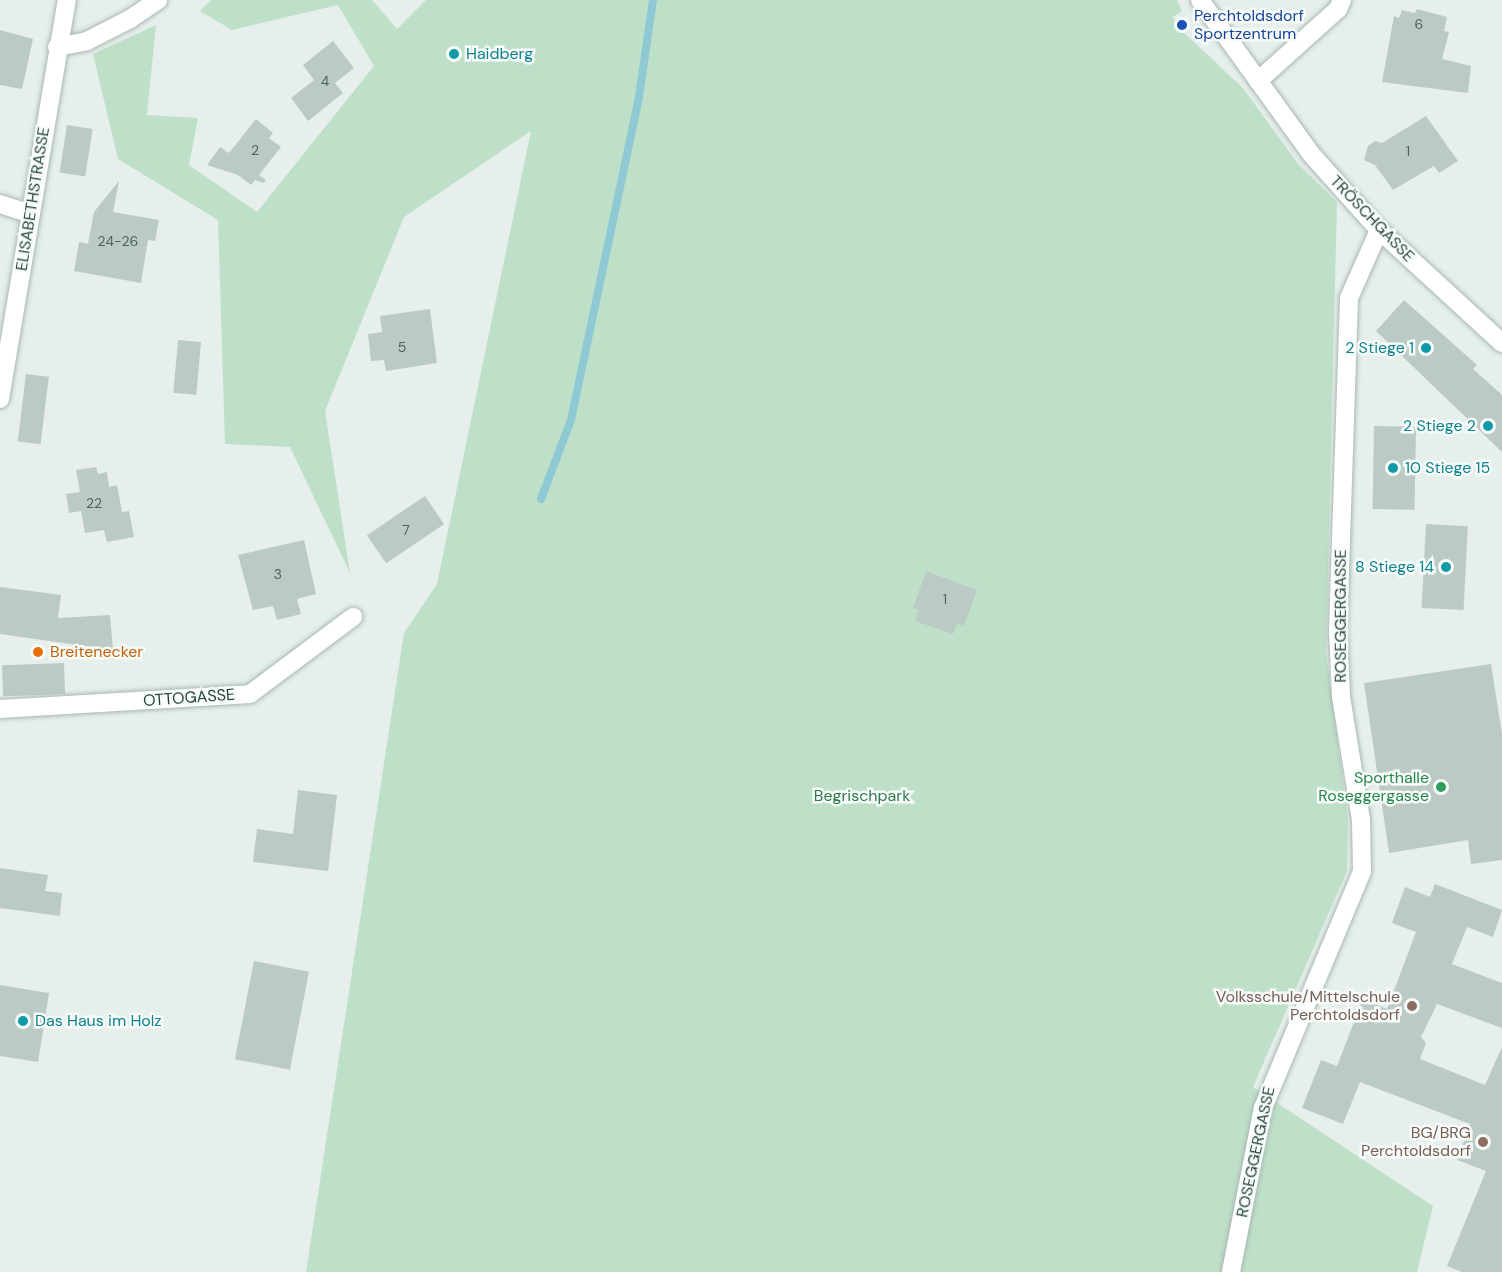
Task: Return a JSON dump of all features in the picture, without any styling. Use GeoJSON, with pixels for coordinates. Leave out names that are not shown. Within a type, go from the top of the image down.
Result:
{"type":"FeatureCollection","features":[{"type":"Feature","properties":{"kind":"street","name":"ELISABETHSTRASSE"},"geometry":{"type":"LineString","coordinates":[[0,399],[57,47],[67,0]]}},
{"type":"Feature","properties":{"kind":"street"},"geometry":{"type":"LineString","coordinates":[[57,47],[87,41],[130,19],[158,0]]}},
{"type":"Feature","properties":{"kind":"street","name":"TRÖSCHGASSE"},"geometry":{"type":"LineString","coordinates":[[1200,0],[1311,154],[1379,230],[1502,343]]}},
{"type":"Feature","properties":{"kind":"street"},"geometry":{"type":"LineString","coordinates":[[1257,81],[1338,9],[1342,0]]}},
{"type":"Feature","properties":{"kind":"street"},"geometry":{"type":"LineString","coordinates":[[0,204],[30,214]]}},
{"type":"Feature","properties":{"kind":"street","name":"ROSEGGERGASSE"},"geometry":{"type":"LineString","coordinates":[[1231,1272],[1263,1108],[1362,871],[1361,820],[1341,696],[1338,630],[1349,298],[1379,230]]}},
{"type":"Feature","properties":{"kind":"street","name":"OTTOGASSE"},"geometry":{"type":"LineString","coordinates":[[0,709],[250,694],[353,617]]}},
{"type":"Feature","properties":{"kind":"green space","name":"Begrischpark"},"geometry":{"type":"Polygon","coordinates":[[[211,0],[372,0],[397,29],[426,0],[1177,0],[1182,11],[1173,17],[1181,30],[1243,88],[1299,165],[1337,202],[1326,653],[1348,820],[1347,871],[1253,1087],[1433,1206],[1417,1272],[306,1272],[404,633],[437,584],[531,131],[404,217],[325,411],[350,573],[290,447],[225,444],[218,220],[118,159],[93,54],[156,25],[147,115],[198,118],[189,165],[257,212],[374,66],[338,5],[232,30],[200,11],[211,0]]]}},
{"type":"Feature","properties":{"kind":"building"},"geometry":{"type":"Polygon","coordinates":[[[1417,9],[1447,17],[1444,31],[1449,32],[1442,59],[1471,66],[1468,93],[1382,82],[1394,16],[1399,18],[1402,10],[1415,13],[1417,9]]]}},
{"type":"Feature","properties":{"kind":"building"},"geometry":{"type":"Polygon","coordinates":[[[0,30],[33,39],[22,89],[0,85],[0,30]]]}},
{"type":"Feature","properties":{"kind":"building"},"geometry":{"type":"Polygon","coordinates":[[[333,41],[354,68],[335,83],[343,93],[308,121],[291,98],[314,80],[303,65],[333,41]]]}},
{"type":"Feature","properties":{"kind":"building"},"geometry":{"type":"Polygon","coordinates":[[[1426,116],[1458,161],[1439,173],[1434,166],[1393,190],[1375,165],[1364,160],[1368,146],[1375,141],[1382,143],[1426,116]]]}},
{"type":"Feature","properties":{"kind":"building"},"geometry":{"type":"Polygon","coordinates":[[[256,119],[273,133],[269,138],[281,147],[259,175],[266,180],[264,183],[255,180],[251,185],[238,175],[207,165],[220,147],[229,153],[256,119]]]}},
{"type":"Feature","properties":{"kind":"building"},"geometry":{"type":"Polygon","coordinates":[[[67,125],[93,129],[85,176],[59,172],[67,125]]]}},
{"type":"Feature","properties":{"kind":"building"},"geometry":{"type":"Polygon","coordinates":[[[119,181],[113,212],[159,220],[155,241],[148,240],[141,283],[74,271],[79,242],[88,244],[94,212],[119,181]]]}},
{"type":"Feature","properties":{"kind":"building","name":"2 Stiege 1"},"geometry":{"type":"Polygon","coordinates":[[[1404,300],[1477,365],[1473,369],[1502,395],[1502,452],[1376,331],[1404,300]]]}},
{"type":"Feature","properties":{"kind":"building"},"geometry":{"type":"Polygon","coordinates":[[[430,309],[437,363],[386,371],[384,360],[371,361],[368,334],[382,332],[380,316],[430,309]]]}},
{"type":"Feature","properties":{"kind":"building"},"geometry":{"type":"Polygon","coordinates":[[[178,340],[201,342],[196,395],[173,393],[178,340]]]}},
{"type":"Feature","properties":{"kind":"building"},"geometry":{"type":"Polygon","coordinates":[[[26,374],[49,377],[41,444],[18,441],[26,374]]]}},
{"type":"Feature","properties":{"kind":"building","name":"10 Stiege 15"},"geometry":{"type":"Polygon","coordinates":[[[1374,426],[1416,427],[1415,510],[1373,509],[1374,426]]]}},
{"type":"Feature","properties":{"kind":"building"},"geometry":{"type":"Polygon","coordinates":[[[96,467],[98,474],[107,472],[109,487],[117,485],[122,512],[129,511],[134,537],[107,542],[104,530],[85,533],[81,511],[69,513],[66,494],[80,492],[76,470],[96,467]]]}},
{"type":"Feature","properties":{"kind":"building"},"geometry":{"type":"Polygon","coordinates":[[[425,496],[444,524],[386,563],[367,535],[425,496]]]}},
{"type":"Feature","properties":{"kind":"building","name":"8 Stiege 14"},"geometry":{"type":"Polygon","coordinates":[[[1426,524],[1468,526],[1464,610],[1422,608],[1426,524]]]}},
{"type":"Feature","properties":{"kind":"building"},"geometry":{"type":"Polygon","coordinates":[[[304,540],[316,594],[297,599],[301,614],[277,620],[273,606],[253,610],[238,555],[304,540]]]}},
{"type":"Feature","properties":{"kind":"building"},"geometry":{"type":"Polygon","coordinates":[[[926,571],[977,590],[964,626],[957,623],[953,634],[915,621],[919,610],[913,608],[926,571]]]}},
{"type":"Feature","properties":{"kind":"building"},"geometry":{"type":"Polygon","coordinates":[[[0,587],[61,595],[58,618],[110,615],[113,650],[0,634],[0,587]]]}},
{"type":"Feature","properties":{"kind":"building"},"geometry":{"type":"Polygon","coordinates":[[[64,663],[65,694],[3,696],[2,665],[64,663]]]}},
{"type":"Feature","properties":{"kind":"building","name":"Sporthalle Roseggergasse"},"geometry":{"type":"Polygon","coordinates":[[[1491,664],[1502,734],[1502,860],[1471,864],[1468,840],[1389,853],[1364,683],[1491,664]]]}},
{"type":"Feature","properties":{"kind":"building"},"geometry":{"type":"Polygon","coordinates":[[[298,790],[337,795],[328,871],[253,862],[257,829],[293,834],[298,790]]]}},
{"type":"Feature","properties":{"kind":"building"},"geometry":{"type":"Polygon","coordinates":[[[0,868],[48,875],[45,891],[62,893],[60,916],[0,908],[0,868]]]}},
{"type":"Feature","properties":{"kind":"building","name":"Volksschule/Mittelschule Perchtoldsdorf"},"geometry":{"type":"Polygon","coordinates":[[[1435,884],[1502,910],[1493,937],[1467,927],[1452,964],[1502,983],[1502,1028],[1437,1004],[1421,1037],[1426,1043],[1420,1059],[1485,1085],[1502,1047],[1502,1272],[1462,1272],[1447,1266],[1486,1171],[1457,1160],[1470,1124],[1360,1082],[1343,1124],[1302,1108],[1321,1060],[1337,1066],[1363,999],[1387,1009],[1416,932],[1392,923],[1405,887],[1430,897],[1435,884]]]}},
{"type":"Feature","properties":{"kind":"building"},"geometry":{"type":"Polygon","coordinates":[[[254,961],[309,972],[290,1070],[235,1059],[254,961]]]}},
{"type":"Feature","properties":{"kind":"building","name":"Das Haus im Holz"},"geometry":{"type":"Polygon","coordinates":[[[0,985],[49,993],[38,1062],[0,1056],[0,985]]]}},
{"type":"Feature","properties":{"kind":"waterway"},"geometry":{"type":"LineString","coordinates":[[541,499],[571,420],[639,97],[653,0]]}},
{"type":"Feature","properties":{"kind":"place","name":"Perchtoldsdorf Sportzentrum"},"geometry":{"type":"Point","coordinates":[1182,25]}},
{"type":"Feature","properties":{"kind":"place","name":"Haidberg"},"geometry":{"type":"Point","coordinates":[454,54]}},
{"type":"Feature","properties":{"kind":"place","name":"2 Stiege 1"},"geometry":{"type":"Point","coordinates":[1426,348]}},
{"type":"Feature","properties":{"kind":"place","name":"2 Stiege 2"},"geometry":{"type":"Point","coordinates":[1488,426]}},
{"type":"Feature","properties":{"kind":"place","name":"10 Stiege 15"},"geometry":{"type":"Point","coordinates":[1393,468]}},
{"type":"Feature","properties":{"kind":"place","name":"8 Stiege 14"},"geometry":{"type":"Point","coordinates":[1446,567]}},
{"type":"Feature","properties":{"kind":"place","name":"Breitenecker"},"geometry":{"type":"Point","coordinates":[38,652]}},
{"type":"Feature","properties":{"kind":"place","name":"Sporthalle Roseggergasse"},"geometry":{"type":"Point","coordinates":[1441,787]}},
{"type":"Feature","properties":{"kind":"place","name":"Volksschule/Mittelschule Perchtoldsdorf"},"geometry":{"type":"Point","coordinates":[1412,1006]}},
{"type":"Feature","properties":{"kind":"place","name":"Das Haus im Holz"},"geometry":{"type":"Point","coordinates":[23,1021]}},
{"type":"Feature","properties":{"kind":"place","name":"BG/BRG Perchtoldsdorf"},"geometry":{"type":"Point","coordinates":[1483,1142]}}]}
